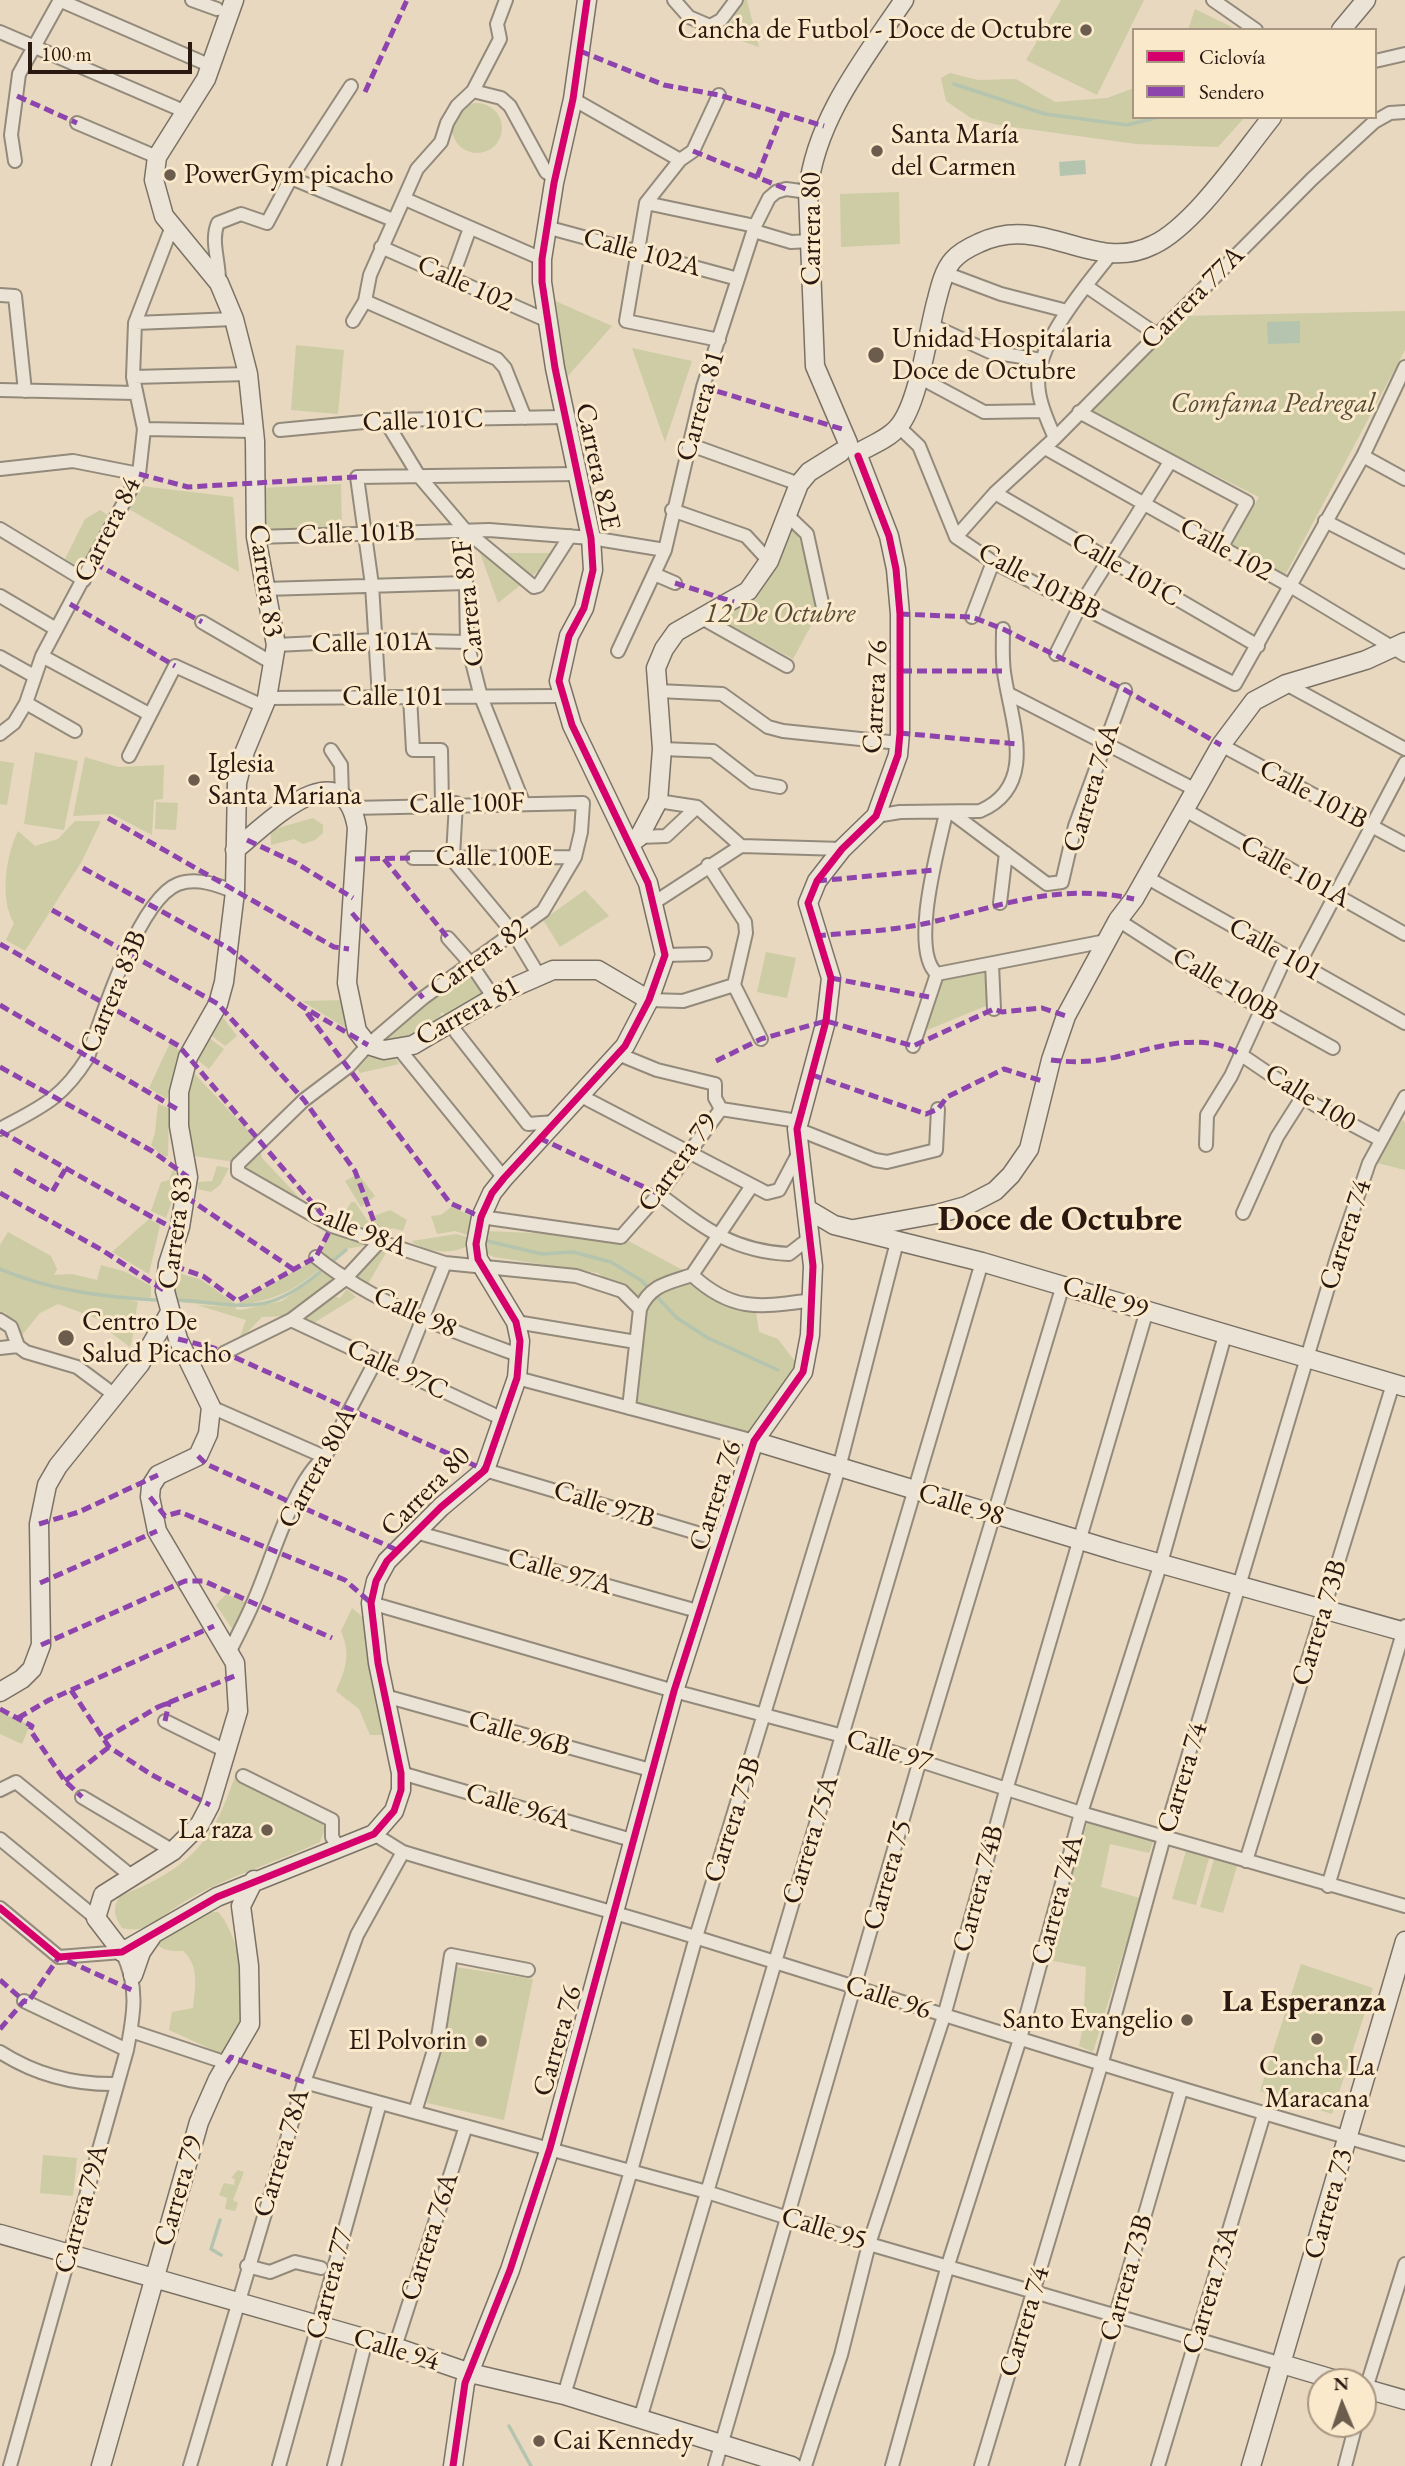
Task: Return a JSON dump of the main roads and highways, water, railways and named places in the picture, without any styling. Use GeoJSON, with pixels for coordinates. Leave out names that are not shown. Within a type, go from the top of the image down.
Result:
{"type":"FeatureCollection","features":[{"type":"Feature","properties":{"kind":"waterway"},"geometry":{"type":"LineString","coordinates":[[954,84],[1045,114],[1127,125],[1151,119]]}},
{"type":"Feature","properties":{"kind":"waterway"},"geometry":{"type":"LineString","coordinates":[[483,1240],[542,1254],[573,1252],[611,1262],[642,1281],[677,1318],[708,1338],[778,1370]]}},
{"type":"Feature","properties":{"kind":"waterway"},"geometry":{"type":"LineString","coordinates":[[334,1260],[346,1250]]}},
{"type":"Feature","properties":{"kind":"waterway"},"geometry":{"type":"LineString","coordinates":[[0,1269],[76,1291],[156,1300]]}},
{"type":"Feature","properties":{"kind":"waterway"},"geometry":{"type":"LineString","coordinates":[[176,1300],[236,1305],[267,1303],[300,1287],[320,1272]]}},
{"type":"Feature","properties":{"kind":"waterway"},"geometry":{"type":"LineString","coordinates":[[220,2220],[211,2249],[221,2255]]}},
{"type":"Feature","properties":{"kind":"waterway"},"geometry":{"type":"LineString","coordinates":[[509,2426],[531,2466]]}},
{"type":"Feature","properties":{"kind":"place","name":"Cancha de Futbol - Doce de Octubre"},"geometry":{"type":"Point","coordinates":[1086,30]}},
{"type":"Feature","properties":{"kind":"place","name":"Santa María del Carmen"},"geometry":{"type":"Point","coordinates":[877,151]}},
{"type":"Feature","properties":{"kind":"place","name":"PowerGym picacho"},"geometry":{"type":"Point","coordinates":[170,175]}},
{"type":"Feature","properties":{"kind":"place","name":"Unidad Hospitalaria Doce de Octubre"},"geometry":{"type":"Point","coordinates":[876,355]}},
{"type":"Feature","properties":{"kind":"place","name":"Iglesia Santa Mariana"},"geometry":{"type":"Point","coordinates":[194,780]}},
{"type":"Feature","properties":{"kind":"place","name":"Centro De Salud Picacho"},"geometry":{"type":"Point","coordinates":[66,1338]}},
{"type":"Feature","properties":{"kind":"place","name":"La raza"},"geometry":{"type":"Point","coordinates":[267,1830]}},
{"type":"Feature","properties":{"kind":"place","name":"Santo Evangelio"},"geometry":{"type":"Point","coordinates":[1187,2020]}},
{"type":"Feature","properties":{"kind":"place","name":"Cancha La Maracana"},"geometry":{"type":"Point","coordinates":[1317,2039]}},
{"type":"Feature","properties":{"kind":"place","name":"El Polvorin"},"geometry":{"type":"Point","coordinates":[481,2041]}},
{"type":"Feature","properties":{"kind":"place","name":"Cai Kennedy"},"geometry":{"type":"Point","coordinates":[539,2441]}},
{"type":"Feature","properties":{"kind":"district","name":"Doce de Octubre"},"geometry":{"type":"Point","coordinates":[1060,1220]}},
{"type":"Feature","properties":{"kind":"district","name":"La Esperanza"},"geometry":{"type":"Point","coordinates":[1304,2003]}},
{"type":"Feature","properties":{"kind":"park label","name":"Comfama Pedregal"},"geometry":{"type":"Point","coordinates":[1273,404]}},
{"type":"Feature","properties":{"kind":"park label","name":"12 De Octubre"},"geometry":{"type":"Point","coordinates":[780,614]}}]}
